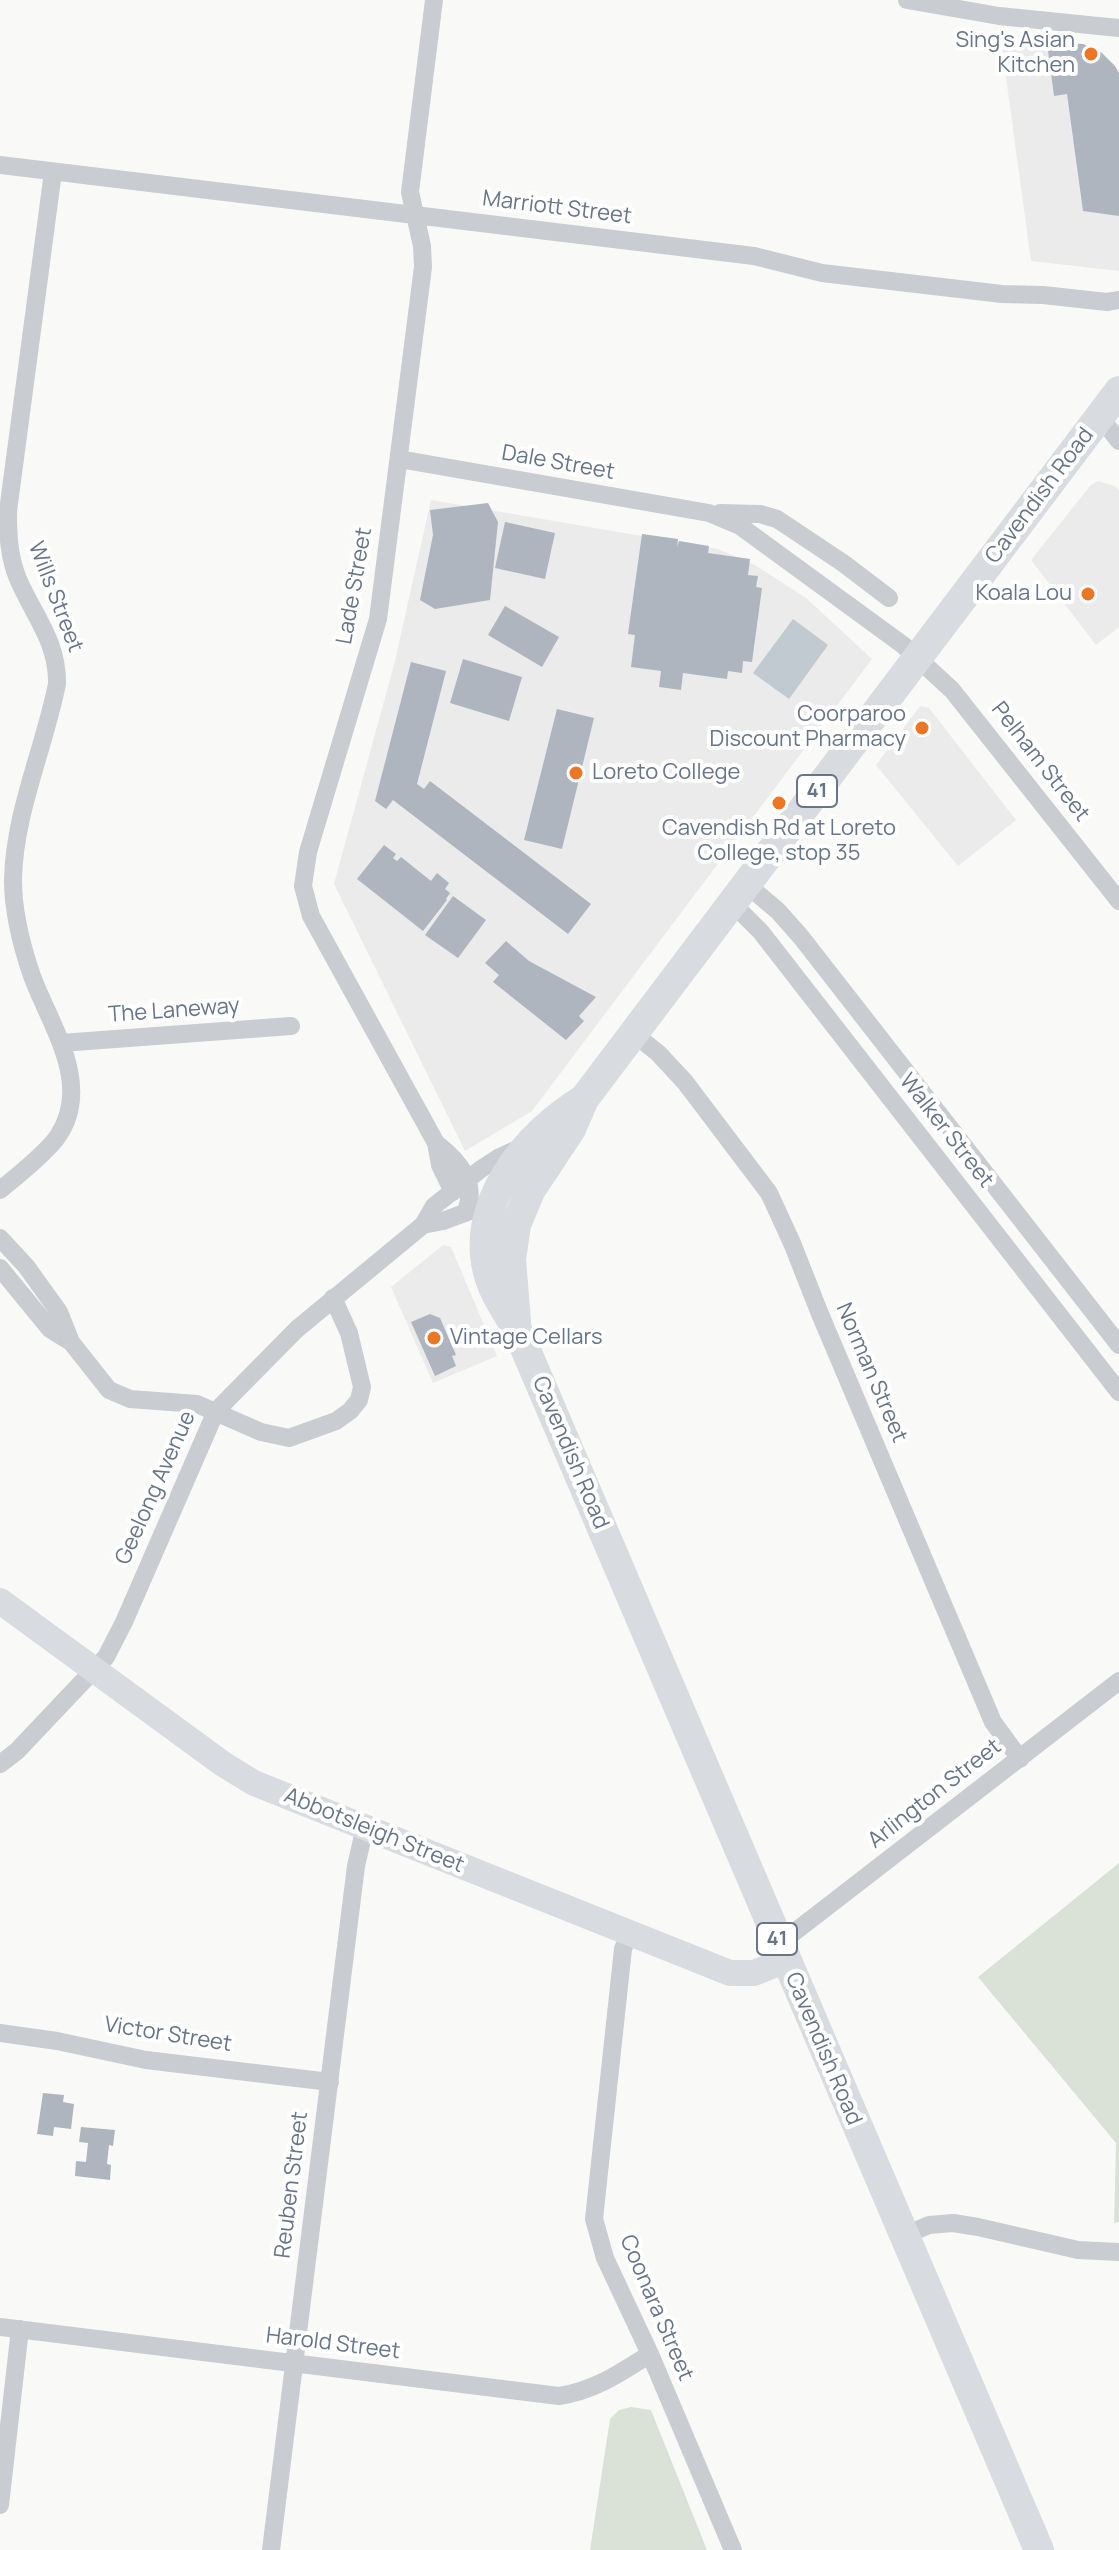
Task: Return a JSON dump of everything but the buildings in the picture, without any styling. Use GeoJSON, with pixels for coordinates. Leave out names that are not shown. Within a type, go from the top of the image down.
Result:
{"type":"FeatureCollection","features":[{"type":"Feature","properties":{"kind":"main road","name":"Cavendish Road"},"geometry":{"type":"LineString","coordinates":[[516,1327],[512,1243],[516,1225],[530,1191],[571,1129],[584,1099],[1119,391]]}},
{"type":"Feature","properties":{"kind":"main road","name":"Cavendish Road"},"geometry":{"type":"LineString","coordinates":[[584,1099],[560,1114],[478,1209],[485,1231],[488,1275],[516,1327],[1039,2550]]}},
{"type":"Feature","properties":{"kind":"street","name":"Lade Street"},"geometry":{"type":"LineString","coordinates":[[434,0],[410,189],[423,257],[378,619],[308,852],[303,886],[311,916],[436,1143],[440,1165],[453,1192]]}},
{"type":"Feature","properties":{"kind":"street"},"geometry":{"type":"LineString","coordinates":[[907,0],[999,16],[1119,28]]}},
{"type":"Feature","properties":{"kind":"street","name":"Marriott Street"},"geometry":{"type":"LineString","coordinates":[[0,165],[754,256],[822,273],[1115,304]]}},
{"type":"Feature","properties":{"kind":"street","name":"Wills Street"},"geometry":{"type":"LineString","coordinates":[[0,1190],[58,1137],[69,1111],[70,1068],[32,975],[17,917],[13,883],[16,843],[57,684],[57,664],[42,624],[19,580],[8,537],[8,511],[53,172]]}},
{"type":"Feature","properties":{"kind":"street"},"geometry":{"type":"LineString","coordinates":[[1100,417],[1119,441]]}},
{"type":"Feature","properties":{"kind":"street","name":"Dale Street"},"geometry":{"type":"LineString","coordinates":[[399,459],[709,513],[772,517],[889,598]]}},
{"type":"Feature","properties":{"kind":"street","name":"Dale Street"},"geometry":{"type":"LineString","coordinates":[[709,513],[740,526],[903,645],[917,659]]}},
{"type":"Feature","properties":{"kind":"street","name":"Pelham Street"},"geometry":{"type":"LineString","coordinates":[[917,659],[955,693],[1119,901]]}},
{"type":"Feature","properties":{"kind":"street","name":"Walker Street"},"geometry":{"type":"LineString","coordinates":[[739,894],[778,911],[801,937],[1119,1345]]}},
{"type":"Feature","properties":{"kind":"street","name":"Walker Street"},"geometry":{"type":"LineString","coordinates":[[739,894],[761,932],[1119,1392]]}},
{"type":"Feature","properties":{"kind":"street","name":"The Laneway"},"geometry":{"type":"LineString","coordinates":[[61,1043],[291,1026]]}},
{"type":"Feature","properties":{"kind":"street","name":"Norman Street"},"geometry":{"type":"LineString","coordinates":[[634,1034],[658,1053],[685,1082],[769,1193],[993,1722],[1020,1759]]}},
{"type":"Feature","properties":{"kind":"street","name":"Lade Street"},"geometry":{"type":"LineString","coordinates":[[436,1143],[454,1157],[468,1180]]}},
{"type":"Feature","properties":{"kind":"street","name":"Geelong Avenue"},"geometry":{"type":"LineString","coordinates":[[0,1764],[17,1751],[106,1657],[216,1411],[297,1329],[423,1225],[434,1206],[498,1158],[532,1144]]}},
{"type":"Feature","properties":{"kind":"street"},"geometry":{"type":"LineString","coordinates":[[468,1180],[470,1198],[478,1209]]}},
{"type":"Feature","properties":{"kind":"street","name":"Geelong Avenue"},"geometry":{"type":"LineString","coordinates":[[423,1225],[478,1209],[515,1193],[530,1191]]}},
{"type":"Feature","properties":{"kind":"street"},"geometry":{"type":"LineString","coordinates":[[0,1238],[26,1266],[59,1312],[71,1342],[109,1390],[130,1399],[197,1404],[261,1432],[289,1438],[336,1421],[359,1400],[362,1387],[349,1333],[333,1298]]}},
{"type":"Feature","properties":{"kind":"street"},"geometry":{"type":"LineString","coordinates":[[0,1268],[50,1329],[71,1342]]}},
{"type":"Feature","properties":{"kind":"street","name":"Abbotsleigh Street"},"geometry":{"type":"LineString","coordinates":[[0,1601],[223,1764],[254,1783],[730,1973],[754,1973],[782,1952]]}},
{"type":"Feature","properties":{"kind":"street","name":"Arlington Street"},"geometry":{"type":"LineString","coordinates":[[782,1952],[1119,1681]]}},
{"type":"Feature","properties":{"kind":"street","name":"Reuben Street"},"geometry":{"type":"LineString","coordinates":[[271,2550],[356,1866],[365,1827]]}},
{"type":"Feature","properties":{"kind":"street","name":"Coonara Street"},"geometry":{"type":"LineString","coordinates":[[630,1932],[623,1949],[594,2219],[605,2258],[650,2354],[733,2550]]}},
{"type":"Feature","properties":{"kind":"street","name":"Victor Street"},"geometry":{"type":"LineString","coordinates":[[0,2033],[146,2060],[330,2082]]}},
{"type":"Feature","properties":{"kind":"street"},"geometry":{"type":"LineString","coordinates":[[903,2236],[929,2225],[953,2223],[1078,2250],[1119,2252]]}},
{"type":"Feature","properties":{"kind":"street","name":"Harold Street"},"geometry":{"type":"LineString","coordinates":[[0,2327],[559,2396],[578,2394],[608,2382],[650,2354]]}},
{"type":"Feature","properties":{"kind":"street"},"geometry":{"type":"LineString","coordinates":[[0,2505],[20,2329]]}},
{"type":"Feature","properties":{"kind":"shaded area"},"geometry":{"type":"Polygon","coordinates":[[[1000,33],[1083,44],[1102,53],[1119,137],[1119,271],[1031,261],[1000,33]]]}},
{"type":"Feature","properties":{"kind":"shaded area","name":"Koala Lou"},"geometry":{"type":"Polygon","coordinates":[[[1098,481],[1115,486],[1119,491],[1119,627],[1096,645],[1031,560],[1090,486],[1098,481]]]}},
{"type":"Feature","properties":{"kind":"shaded area","name":"Loreto College"},"geometry":{"type":"Polygon","coordinates":[[[431,500],[718,549],[755,565],[806,598],[872,659],[532,1111],[465,1151],[334,884],[395,661],[431,500]]]}},
{"type":"Feature","properties":{"kind":"shaded area"},"geometry":{"type":"Polygon","coordinates":[[[793,619],[828,645],[789,699],[753,673],[793,619]]]}},
{"type":"Feature","properties":{"kind":"shaded area"},"geometry":{"type":"Polygon","coordinates":[[[920,706],[929,708],[1016,820],[958,866],[876,765],[920,706]]]}},
{"type":"Feature","properties":{"kind":"shaded area"},"geometry":{"type":"Polygon","coordinates":[[[443,1245],[451,1247],[497,1356],[433,1383],[391,1287],[443,1245]]]}},
{"type":"Feature","properties":{"kind":"shaded area"},"geometry":{"type":"Polygon","coordinates":[[[1119,1863],[1119,2222],[1114,2223],[1116,2143],[978,1977],[1119,1863]]]}},
{"type":"Feature","properties":{"kind":"shaded area"},"geometry":{"type":"Polygon","coordinates":[[[631,2407],[651,2410],[707,2550],[590,2550],[610,2419],[619,2410],[631,2407]]]}},
{"type":"Feature","properties":{"kind":"place","name":"Sing's Asian Kitchen"},"geometry":{"type":"Point","coordinates":[1091,54]}},
{"type":"Feature","properties":{"kind":"place","name":"Koala Lou"},"geometry":{"type":"Point","coordinates":[1088,594]}},
{"type":"Feature","properties":{"kind":"place","name":"Coorparoo Discount Pharmacy"},"geometry":{"type":"Point","coordinates":[922,728]}},
{"type":"Feature","properties":{"kind":"place","name":"Loreto College"},"geometry":{"type":"Point","coordinates":[576,773]}},
{"type":"Feature","properties":{"kind":"place","name":"Cavendish Rd at Loreto College, stop 35"},"geometry":{"type":"Point","coordinates":[779,803]}},
{"type":"Feature","properties":{"kind":"place","name":"Vintage Cellars"},"geometry":{"type":"Point","coordinates":[434,1338]}}]}
